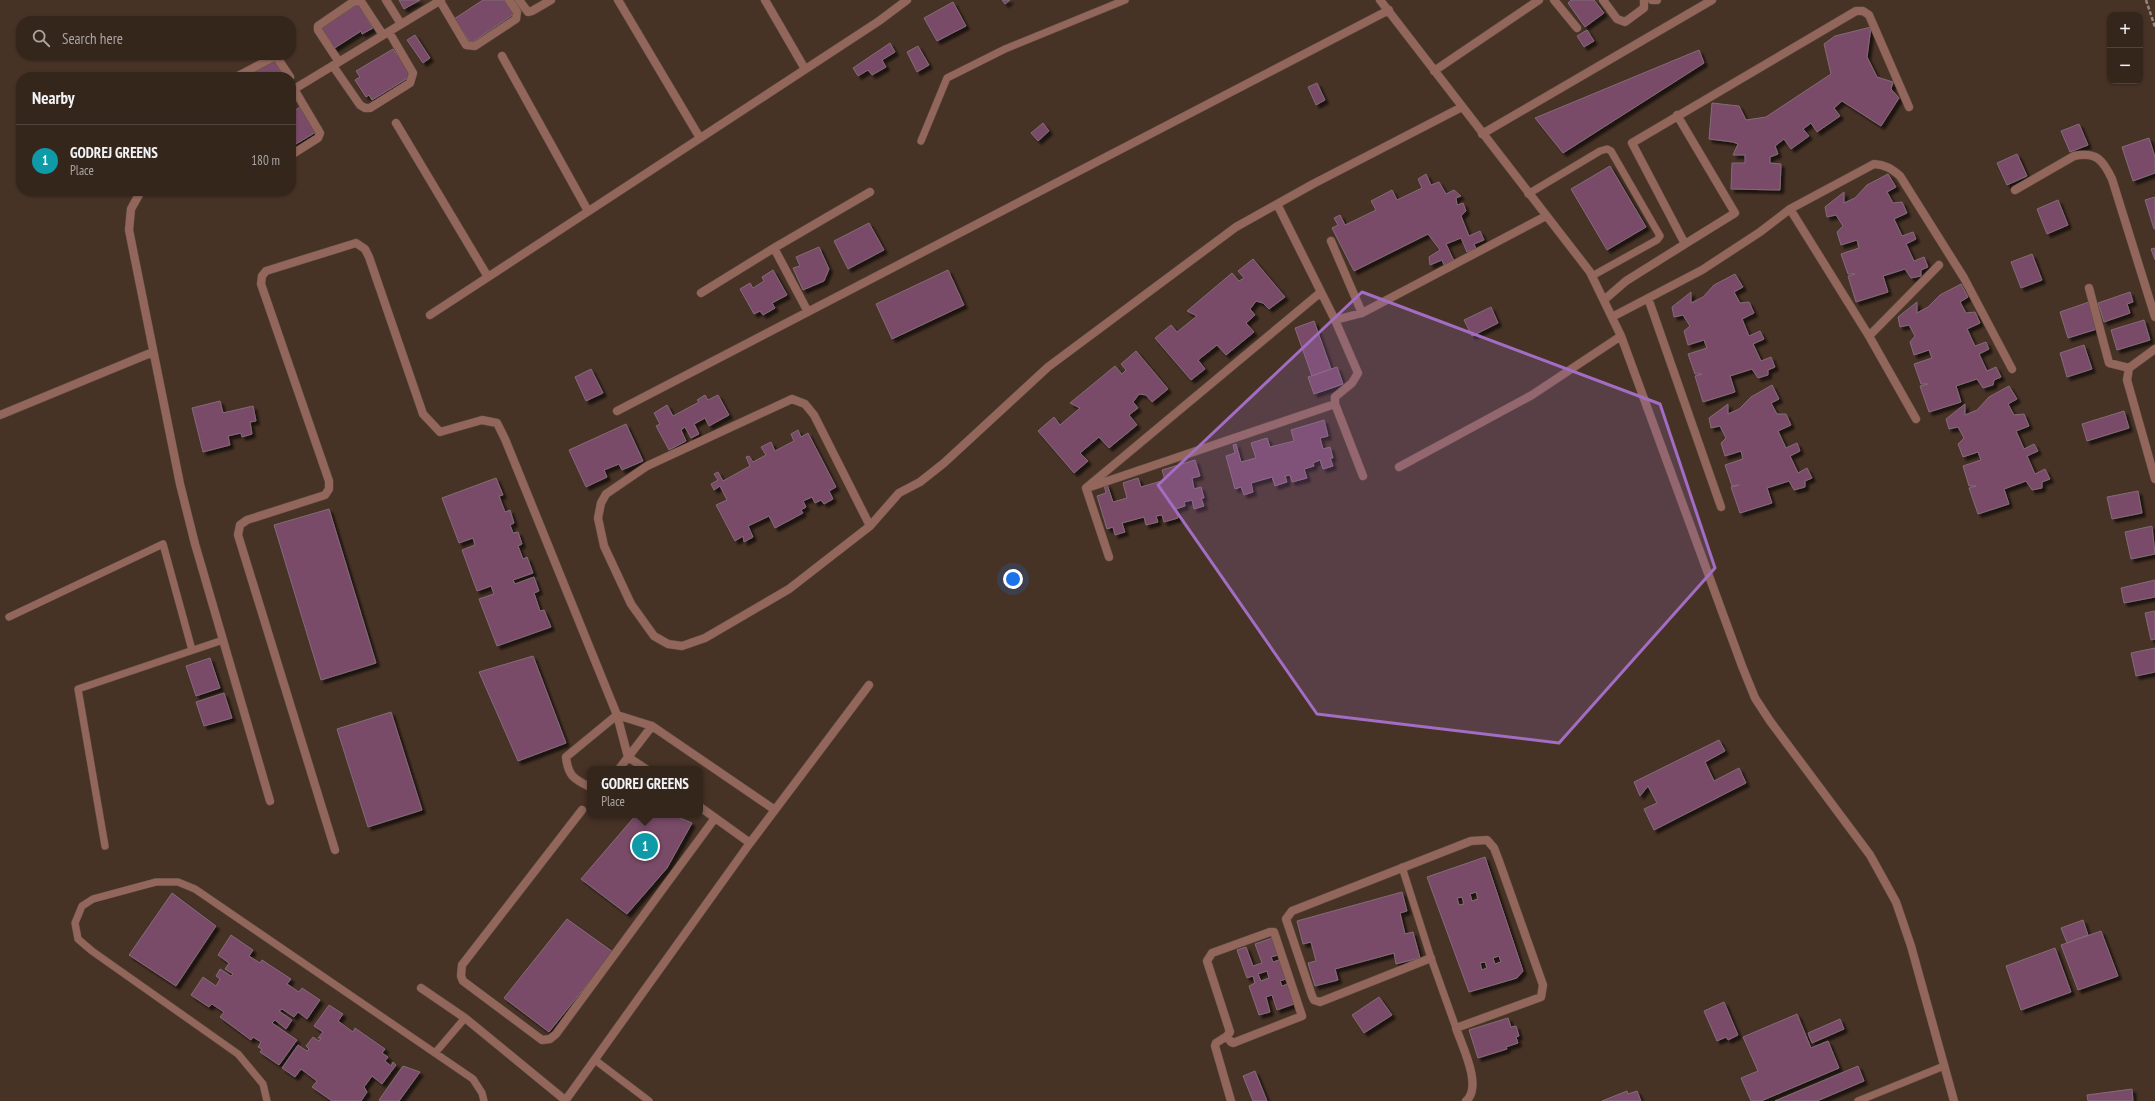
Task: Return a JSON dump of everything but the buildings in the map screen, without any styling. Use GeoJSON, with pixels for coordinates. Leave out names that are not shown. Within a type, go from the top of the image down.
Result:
{"type":"FeatureCollection","features":[{"type":"Feature","properties":{"kind":"street"},"geometry":{"type":"LineString","coordinates":[[386,0],[401,24]]}},
{"type":"Feature","properties":{"kind":"street"},"geometry":{"type":"LineString","coordinates":[[296,88],[440,0],[466,45],[471,47],[475,46],[516,20],[517,12],[509,0]]}},
{"type":"Feature","properties":{"kind":"street"},"geometry":{"type":"LineString","coordinates":[[519,0],[528,12],[532,12],[551,0]]}},
{"type":"Feature","properties":{"kind":"street"},"geometry":{"type":"LineString","coordinates":[[618,0],[700,138]]}},
{"type":"Feature","properties":{"kind":"street"},"geometry":{"type":"LineString","coordinates":[[765,0],[804,69]]}},
{"type":"Feature","properties":{"kind":"street"},"geometry":{"type":"LineString","coordinates":[[1380,0],[1592,276],[1621,336],[1730,636],[1755,698],[1770,721],[1870,855],[1896,902],[1954,1101]]}},
{"type":"Feature","properties":{"kind":"street"},"geometry":{"type":"LineString","coordinates":[[1434,71],[1539,0]]}},
{"type":"Feature","properties":{"kind":"street"},"geometry":{"type":"LineString","coordinates":[[1554,0],[1577,28]]}},
{"type":"Feature","properties":{"kind":"street"},"geometry":{"type":"LineString","coordinates":[[1602,0],[1618,19],[1625,22],[1644,8],[1644,0]]}},
{"type":"Feature","properties":{"kind":"street"},"geometry":{"type":"LineString","coordinates":[[1652,0],[1657,0]]}},
{"type":"Feature","properties":{"kind":"street"},"geometry":{"type":"LineString","coordinates":[[1482,134],[1712,0]]}},
{"type":"Feature","properties":{"kind":"street"},"geometry":{"type":"LineString","coordinates":[[358,1],[362,3],[386,33],[413,73],[413,78],[410,83],[370,108],[365,108],[360,105],[336,64],[318,30],[318,26],[353,2],[358,1]]}},
{"type":"Feature","properties":{"kind":"street"},"geometry":{"type":"LineString","coordinates":[[430,315],[804,69],[902,1]]}},
{"type":"Feature","properties":{"kind":"street"},"geometry":{"type":"LineString","coordinates":[[617,411],[1389,10]]}},
{"type":"Feature","properties":{"kind":"street"},"geometry":{"type":"LineString","coordinates":[[1685,244],[1632,143],[1677,115],[1856,11],[1863,11],[1869,15],[1909,107]]}},
{"type":"Feature","properties":{"kind":"street"},"geometry":{"type":"LineString","coordinates":[[502,56],[588,211]]}},
{"type":"Feature","properties":{"kind":"street"},"geometry":{"type":"LineString","coordinates":[[246,72],[268,60]]}},
{"type":"Feature","properties":{"kind":"street"},"geometry":{"type":"LineString","coordinates":[[279,60],[287,72]]}},
{"type":"Feature","properties":{"kind":"street"},"geometry":{"type":"LineString","coordinates":[[296,92],[320,133],[318,138],[296,152]]}},
{"type":"Feature","properties":{"kind":"street"},"geometry":{"type":"LineString","coordinates":[[870,526],[814,415],[805,404],[792,399],[647,466],[606,494],[601,503],[598,518],[604,546],[638,615],[654,636],[668,644],[682,646],[705,638],[789,589],[870,526],[899,493],[920,482],[944,463],[1048,367],[1236,227],[1462,107]]}},
{"type":"Feature","properties":{"kind":"street"},"geometry":{"type":"LineString","coordinates":[[1604,300],[1626,281],[1734,213],[1677,115]]}},
{"type":"Feature","properties":{"kind":"street"},"geometry":{"type":"LineString","coordinates":[[396,123],[488,277]]}},
{"type":"Feature","properties":{"kind":"street"},"geometry":{"type":"LineString","coordinates":[[2015,190],[2074,156],[2084,154],[2093,155],[2099,159],[2107,167],[2112,178],[2155,317]]}},
{"type":"Feature","properties":{"kind":"street"},"geometry":{"type":"LineString","coordinates":[[1612,317],[1702,270],[1760,232],[1790,209],[1874,164],[1891,168],[1900,176],[1964,278],[2012,369]]}},
{"type":"Feature","properties":{"kind":"street"},"geometry":{"type":"LineString","coordinates":[[701,293],[870,192]]}},
{"type":"Feature","properties":{"kind":"street"},"geometry":{"type":"LineString","coordinates":[[138,196],[131,208],[130,230],[153,352],[194,544],[270,801]]}},
{"type":"Feature","properties":{"kind":"street"},"geometry":{"type":"LineString","coordinates":[[1277,204],[1336,320],[1358,373],[1352,383],[1335,397],[1336,404],[1363,476]]}},
{"type":"Feature","properties":{"kind":"street"},"geometry":{"type":"LineString","coordinates":[[1790,209],[1869,336],[1916,419]]}},
{"type":"Feature","properties":{"kind":"street"},"geometry":{"type":"LineString","coordinates":[[1336,320],[1362,312],[1546,216]]}},
{"type":"Feature","properties":{"kind":"street"},"geometry":{"type":"LineString","coordinates":[[1331,241],[1362,312]]}},
{"type":"Feature","properties":{"kind":"street"},"geometry":{"type":"LineString","coordinates":[[335,850],[238,535],[240,525],[247,520],[325,495],[329,488],[329,481],[261,284],[262,276],[266,271],[356,244],[365,249],[423,414],[430,424],[440,432],[482,420],[497,423],[505,439],[617,715],[628,756],[642,766]]}},
{"type":"Feature","properties":{"kind":"street"},"geometry":{"type":"LineString","coordinates":[[774,248],[808,312]]}},
{"type":"Feature","properties":{"kind":"street"},"geometry":{"type":"LineString","coordinates":[[1869,336],[1939,265]]}},
{"type":"Feature","properties":{"kind":"street"},"geometry":{"type":"LineString","coordinates":[[2089,288],[2109,363],[2129,368]]}},
{"type":"Feature","properties":{"kind":"street"},"geometry":{"type":"LineString","coordinates":[[1086,488],[1321,292]]}},
{"type":"Feature","properties":{"kind":"street"},"geometry":{"type":"LineString","coordinates":[[1648,298],[1721,507]]}},
{"type":"Feature","properties":{"kind":"street"},"geometry":{"type":"LineString","coordinates":[[1399,467],[1532,395],[1621,336]]}},
{"type":"Feature","properties":{"kind":"street"},"geometry":{"type":"LineString","coordinates":[[2155,349],[2129,368],[2127,374],[2128,387],[2155,479]]}},
{"type":"Feature","properties":{"kind":"street"},"geometry":{"type":"LineString","coordinates":[[0,415],[153,352]]}},
{"type":"Feature","properties":{"kind":"street"},"geometry":{"type":"LineString","coordinates":[[1086,488],[1336,404]]}},
{"type":"Feature","properties":{"kind":"street"},"geometry":{"type":"LineString","coordinates":[[1086,488],[1109,557]]}},
{"type":"Feature","properties":{"kind":"street"},"geometry":{"type":"LineString","coordinates":[[421,988],[465,1018],[565,1101],[750,843],[869,685]]}},
{"type":"Feature","properties":{"kind":"street"},"geometry":{"type":"LineString","coordinates":[[617,715],[652,726],[775,810]]}},
{"type":"Feature","properties":{"kind":"street"},"geometry":{"type":"LineString","coordinates":[[587,786],[578,781],[568,771],[566,757],[617,715]]}},
{"type":"Feature","properties":{"kind":"street"},"geometry":{"type":"LineString","coordinates":[[621,766],[652,726]]}},
{"type":"Feature","properties":{"kind":"street"},"geometry":{"type":"LineString","coordinates":[[703,809],[750,843]]}},
{"type":"Feature","properties":{"kind":"street"},"geometry":{"type":"LineString","coordinates":[[582,810],[462,966],[461,976],[463,981],[542,1040],[550,1039],[556,1034],[715,818]]}},
{"type":"Feature","properties":{"kind":"street"},"geometry":{"type":"LineString","coordinates":[[1431,958],[1320,1002],[1314,1000],[1312,996],[1286,919],[1292,911],[1402,867],[1471,841],[1487,840],[1494,848],[1543,985],[1541,996],[1456,1028],[1470,1068],[1474,1086],[1470,1098],[1466,1101]]}},
{"type":"Feature","properties":{"kind":"street"},"geometry":{"type":"LineString","coordinates":[[1227,1036],[1233,1043],[1302,1016],[1274,932],[1270,932],[1212,953],[1208,957],[1230,1032],[1227,1036],[1219,1040],[1215,1046],[1231,1101]]}},
{"type":"Feature","properties":{"kind":"lane"},"geometry":{"type":"LineString","coordinates":[[921,141],[947,78],[1005,49],[1125,0]]}},
{"type":"Feature","properties":{"kind":"lane"},"geometry":{"type":"LineString","coordinates":[[1528,194],[1600,151],[1608,149],[1611,151],[1660,236],[1657,240],[1592,276]]}},
{"type":"Feature","properties":{"kind":"lane"},"geometry":{"type":"LineString","coordinates":[[9,617],[163,544],[192,650]]}},
{"type":"Feature","properties":{"kind":"lane"},"geometry":{"type":"LineString","coordinates":[[105,846],[78,689],[223,640]]}},
{"type":"Feature","properties":{"kind":"lane"},"geometry":{"type":"LineString","coordinates":[[1402,867],[1431,958],[1456,1028]]}},
{"type":"Feature","properties":{"kind":"lane"},"geometry":{"type":"LineString","coordinates":[[267,1101],[263,1084],[238,1054],[92,951],[78,939],[75,923],[82,906],[93,899],[156,882],[178,882],[195,889],[473,1079],[482,1093],[484,1101]]}},
{"type":"Feature","properties":{"kind":"lane"},"geometry":{"type":"LineString","coordinates":[[435,1053],[465,1018]]}},
{"type":"Feature","properties":{"kind":"lane"},"geometry":{"type":"LineString","coordinates":[[595,1060],[648,1101]]}},
{"type":"Feature","properties":{"kind":"lane"},"geometry":{"type":"LineString","coordinates":[[1858,1101],[1944,1066]]}},
{"type":"Feature","properties":{"kind":"path"},"geometry":{"type":"LineString","coordinates":[[2146,0],[2155,27]]}},
{"type":"Feature","properties":{"kind":"highlighted area"},"geometry":{"type":"Polygon","coordinates":[[[1362,292],[1660,404],[1715,568],[1559,743],[1317,714],[1158,485],[1362,292]]]}},
{"type":"Feature","properties":{"kind":"place","name":"GODREJ GREENS"},"geometry":{"type":"Point","coordinates":[645,846]}}]}
